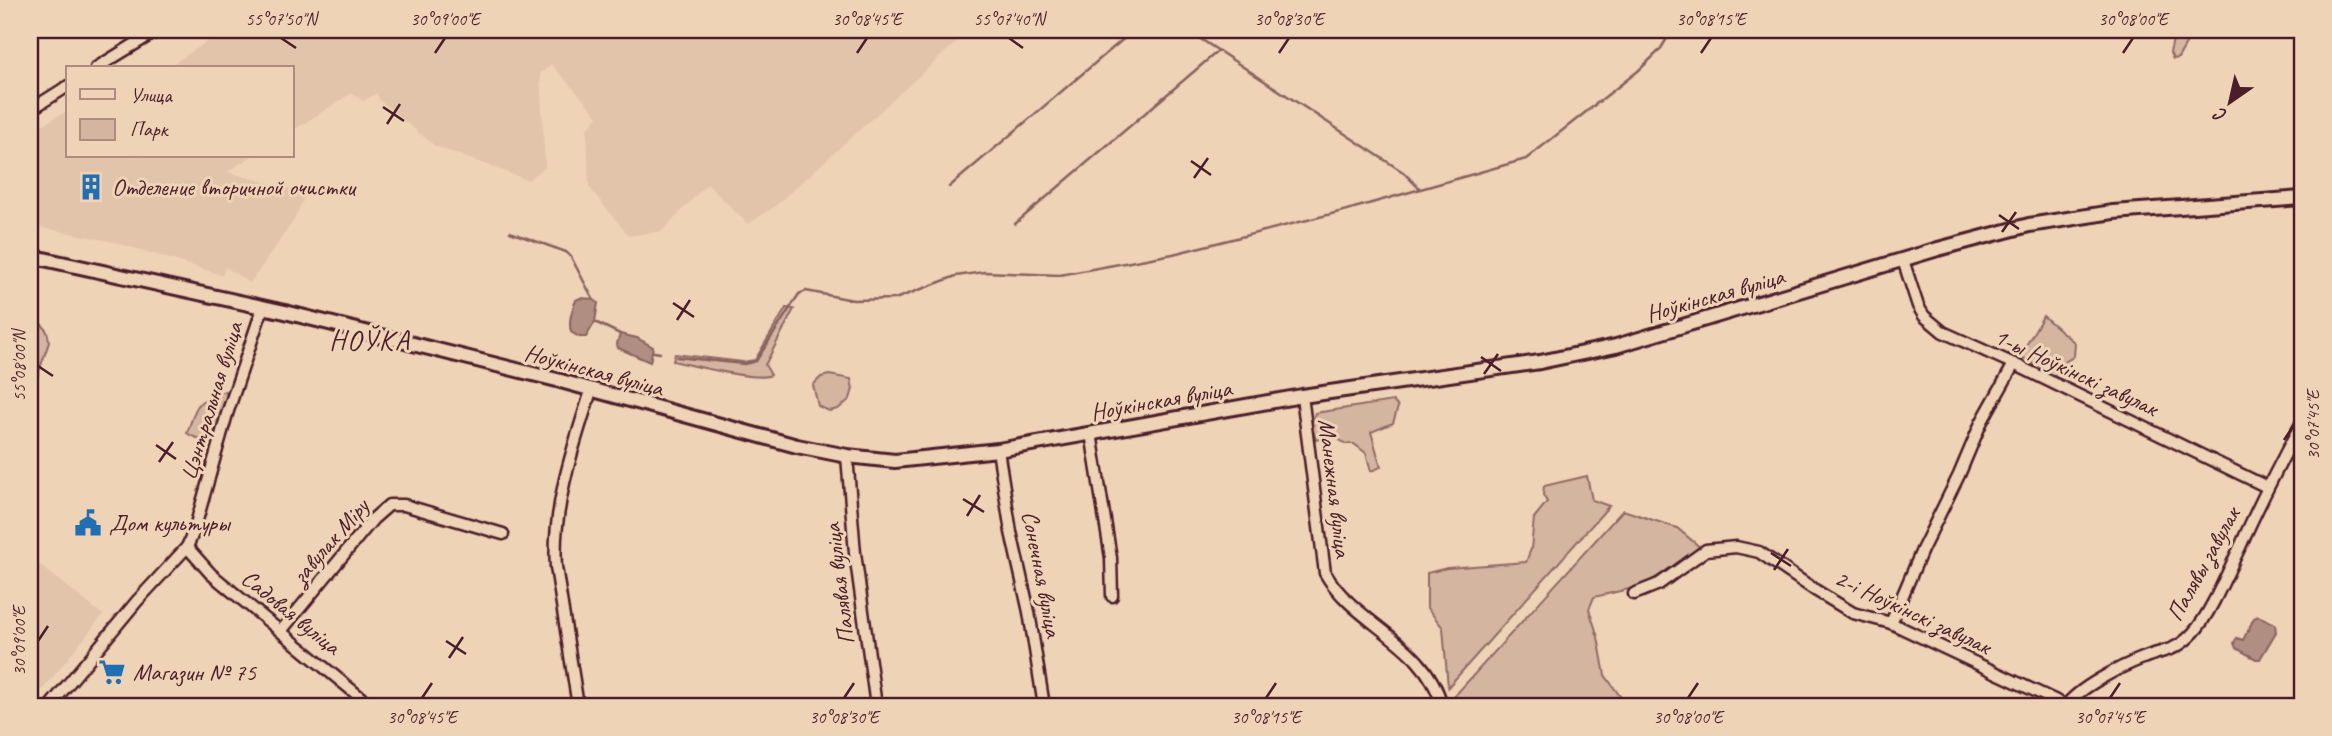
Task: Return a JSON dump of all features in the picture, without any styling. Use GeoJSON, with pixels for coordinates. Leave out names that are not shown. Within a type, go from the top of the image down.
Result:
{"type":"FeatureCollection","features":[{"type":"Feature","properties":{"kind":"main road","name":"Ноўкінская вуліца"},"geometry":{"type":"LineString","coordinates":[[30,256],[263,307],[797,446],[894,461],[998,450],[1302,396],[1540,362],[1616,346],[2017,228],[2083,216],[2302,198]]}},
{"type":"Feature","properties":{"kind":"street"},"geometry":{"type":"LineString","coordinates":[[99,66],[158,30]]}},
{"type":"Feature","properties":{"kind":"street"},"geometry":{"type":"LineString","coordinates":[[30,110],[66,87]]}},
{"type":"Feature","properties":{"kind":"street","name":"1-ы Ноўкінскі завулак"},"geometry":{"type":"LineString","coordinates":[[1903,260],[1918,306],[1934,326],[1956,340],[2014,364],[2267,487]]}},
{"type":"Feature","properties":{"kind":"street","name":"Цэнтральная вуліца"},"geometry":{"type":"LineString","coordinates":[[50,706],[137,601],[187,547],[263,307]]}},
{"type":"Feature","properties":{"kind":"street"},"geometry":{"type":"LineString","coordinates":[[1891,623],[1980,424],[2014,364]]}},
{"type":"Feature","properties":{"kind":"street"},"geometry":{"type":"LineString","coordinates":[[579,706],[556,567],[555,545],[562,497],[591,391]]}},
{"type":"Feature","properties":{"kind":"street","name":"Манежная вуліца"},"geometry":{"type":"LineString","coordinates":[[1302,396],[1325,573],[1345,599],[1416,657],[1433,679],[1443,706]]}},
{"type":"Feature","properties":{"kind":"street","name":"Палявы завулак"},"geometry":{"type":"LineString","coordinates":[[2067,706],[2072,697],[2123,666],[2146,656],[2175,649],[2196,631],[2302,422]]}},
{"type":"Feature","properties":{"kind":"street"},"geometry":{"type":"LineString","coordinates":[[1091,433],[1107,525],[1112,596]]}},
{"type":"Feature","properties":{"kind":"street","name":"Сонечная вуліца"},"geometry":{"type":"LineString","coordinates":[[998,450],[1044,706]]}},
{"type":"Feature","properties":{"kind":"street","name":"Палявая вуліца"},"geometry":{"type":"LineString","coordinates":[[848,456],[855,552],[876,706]]}},
{"type":"Feature","properties":{"kind":"street","name":"завулак Міру"},"geometry":{"type":"LineString","coordinates":[[281,631],[373,519],[389,505],[404,505],[503,534]]}},
{"type":"Feature","properties":{"kind":"street","name":"Садовая вуліца"},"geometry":{"type":"LineString","coordinates":[[187,547],[211,574],[371,706]]}},
{"type":"Feature","properties":{"kind":"street","name":"2-і Ноўкінскі завулак"},"geometry":{"type":"LineString","coordinates":[[1634,594],[1660,584],[1706,550],[1736,547],[1759,552],[1853,613],[1891,623],[2067,706]]}},
{"type":"Feature","properties":{"kind":"shaded area"},"geometry":{"type":"Polygon","coordinates":[[[226,30],[970,30],[774,207],[748,224],[707,184],[662,231],[629,236],[589,187],[587,129],[598,116],[551,64],[540,74],[545,167],[528,180],[435,146],[379,100],[377,93],[363,101],[352,93],[294,130],[294,66],[169,66],[226,30]]]}},
{"type":"Feature","properties":{"kind":"shaded area"},"geometry":{"type":"Polygon","coordinates":[[[66,112],[66,158],[249,158],[227,172],[306,193],[294,220],[250,283],[225,267],[222,275],[114,242],[30,225],[30,139],[36,128],[66,112]]]}},
{"type":"Feature","properties":{"kind":"shaded area"},"geometry":{"type":"Polygon","coordinates":[[[593,299],[598,303],[595,322],[586,337],[579,337],[571,332],[570,328],[573,308],[576,300],[593,299]]]}},
{"type":"Feature","properties":{"kind":"shaded area"},"geometry":{"type":"Polygon","coordinates":[[[620,334],[637,338],[653,347],[650,362],[618,348],[620,334]]]}},
{"type":"Feature","properties":{"kind":"shaded area"},"geometry":{"type":"Polygon","coordinates":[[[30,557],[103,615],[30,705],[30,557]]]}},
{"type":"Feature","properties":{"kind":"shaded area"},"geometry":{"type":"Polygon","coordinates":[[[2258,616],[2275,624],[2276,632],[2260,659],[2256,659],[2236,648],[2234,643],[2237,638],[2243,640],[2254,618],[2258,616]]]}},
{"type":"Feature","properties":{"kind":"green space"},"geometry":{"type":"Polygon","coordinates":[[[2175,30],[2194,30],[2178,58],[2173,59],[2170,53],[2175,30]]]}},
{"type":"Feature","properties":{"kind":"green space"},"geometry":{"type":"Polygon","coordinates":[[[786,308],[794,309],[765,365],[771,375],[739,375],[673,361],[675,354],[743,362],[755,360],[786,308]]]}},
{"type":"Feature","properties":{"kind":"green space"},"geometry":{"type":"Polygon","coordinates":[[[2043,316],[2075,343],[2074,356],[2063,363],[2060,371],[2068,378],[2064,383],[2020,356],[2043,316]]]}},
{"type":"Feature","properties":{"kind":"green space"},"geometry":{"type":"Polygon","coordinates":[[[30,319],[44,327],[49,342],[30,398],[30,319]]]}},
{"type":"Feature","properties":{"kind":"green space"},"geometry":{"type":"Polygon","coordinates":[[[829,375],[851,379],[853,389],[850,399],[838,409],[829,411],[818,406],[813,385],[821,377],[829,375]]]}},
{"type":"Feature","properties":{"kind":"green space"},"geometry":{"type":"Polygon","coordinates":[[[225,391],[227,396],[222,413],[211,435],[197,438],[187,433],[198,405],[225,391]]]}},
{"type":"Feature","properties":{"kind":"green space"},"geometry":{"type":"Polygon","coordinates":[[[1393,401],[1398,407],[1393,423],[1371,432],[1381,467],[1371,471],[1366,453],[1354,444],[1346,444],[1335,437],[1316,440],[1311,425],[1315,413],[1393,401]]]}},
{"type":"Feature","properties":{"kind":"green space"},"geometry":{"type":"Polygon","coordinates":[[[1587,476],[1592,500],[1609,506],[1448,687],[1443,628],[1427,608],[1427,573],[1447,568],[1526,562],[1531,549],[1534,518],[1547,502],[1543,495],[1544,486],[1587,476]]]}},
{"type":"Feature","properties":{"kind":"green space"},"geometry":{"type":"Polygon","coordinates":[[[1623,510],[1677,528],[1702,549],[1642,586],[1594,597],[1589,609],[1598,637],[1605,675],[1627,706],[1451,706],[1450,701],[1623,510]]]}},
{"type":"Feature","properties":{"kind":"waterway"},"geometry":{"type":"LineString","coordinates":[[949,187],[1134,30]]}},
{"type":"Feature","properties":{"kind":"waterway"},"geometry":{"type":"LineString","coordinates":[[1187,30],[1403,172],[1420,189]]}},
{"type":"Feature","properties":{"kind":"waterway"},"geometry":{"type":"LineString","coordinates":[[677,357],[744,364],[756,361],[799,294],[806,291],[853,300],[895,299],[956,276],[984,272],[1060,275],[1173,254],[1347,210],[1526,159],[1638,71],[1660,50],[1672,30]]}},
{"type":"Feature","properties":{"kind":"waterway"},"geometry":{"type":"LineString","coordinates":[[1015,224],[1218,51]]}},
{"type":"Feature","properties":{"kind":"waterway"},"geometry":{"type":"LineString","coordinates":[[510,232],[566,252],[593,299]]}},
{"type":"Feature","properties":{"kind":"waterway"},"geometry":{"type":"LineString","coordinates":[[595,322],[620,334]]}},
{"type":"Feature","properties":{"kind":"waterway"},"geometry":{"type":"LineString","coordinates":[[654,352],[660,353]]}},
{"type":"Feature","properties":{"kind":"place","name":"Отделение вторичной очистки"},"geometry":{"type":"Point","coordinates":[91,187]}},
{"type":"Feature","properties":{"kind":"place","name":"Дом культуры"},"geometry":{"type":"Point","coordinates":[88,523]}},
{"type":"Feature","properties":{"kind":"place","name":"Магазин № 75"},"geometry":{"type":"Point","coordinates":[112,672]}},
{"type":"Feature","properties":{"kind":"district","name":"НОЎКА"},"geometry":{"type":"Point","coordinates":[370,340]}}]}
